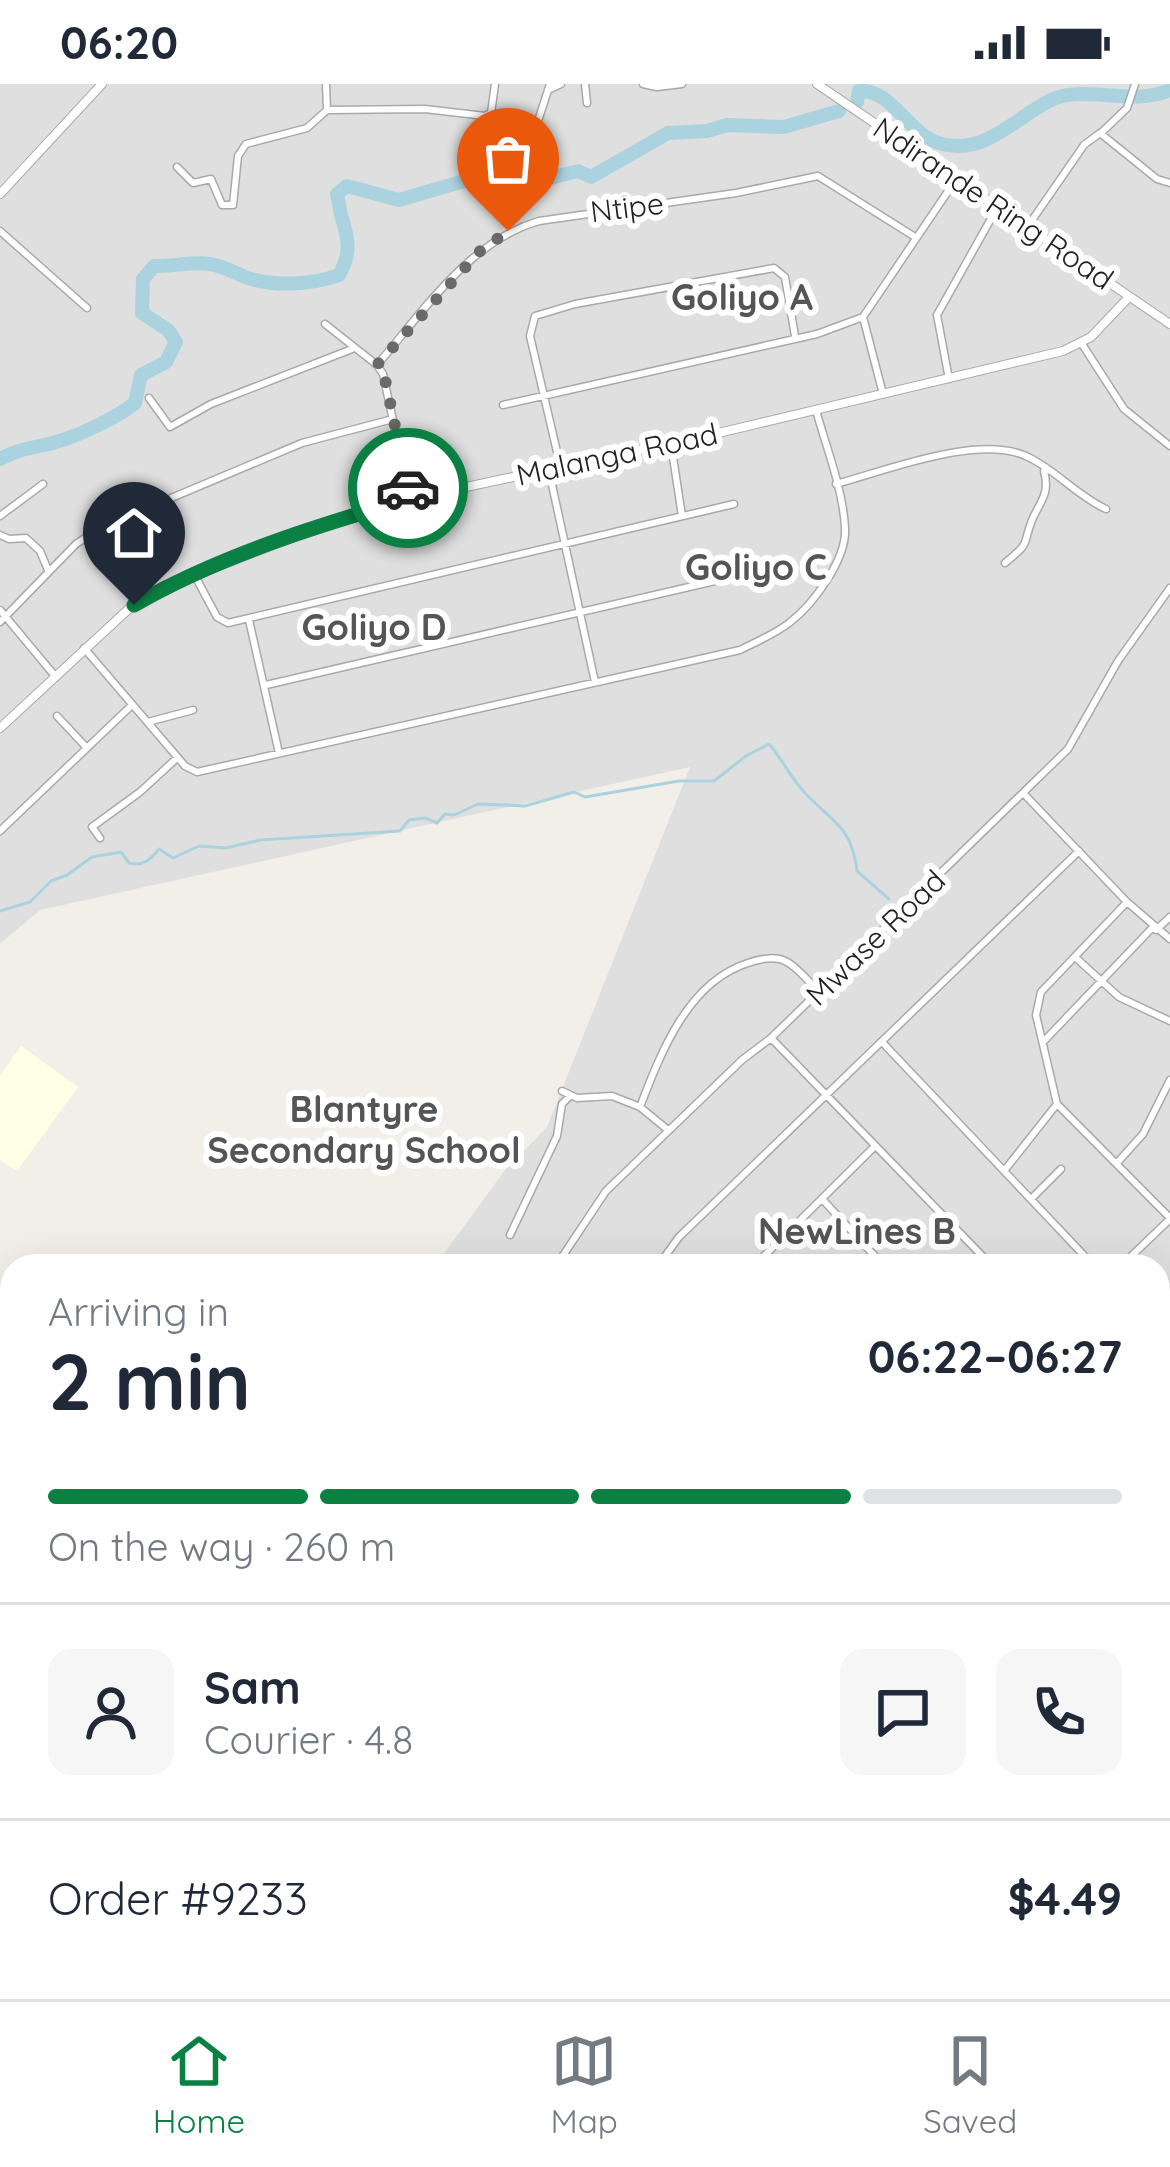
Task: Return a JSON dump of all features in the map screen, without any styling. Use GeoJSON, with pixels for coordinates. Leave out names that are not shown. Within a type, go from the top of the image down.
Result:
{"type":"FeatureCollection","features":[{"type":"Feature","properties":{"kind":"street"},"geometry":{"type":"LineString","coordinates":[[0,194],[102,84]]}},
{"type":"Feature","properties":{"kind":"street"},"geometry":{"type":"LineString","coordinates":[[326,84],[327,110]]}},
{"type":"Feature","properties":{"kind":"street"},"geometry":{"type":"LineString","coordinates":[[177,167],[193,183],[211,179],[222,206],[233,205],[240,149],[307,128],[327,110],[425,109],[485,116],[490,113],[495,84]]}},
{"type":"Feature","properties":{"kind":"street"},"geometry":{"type":"LineString","coordinates":[[539,118],[549,87],[561,84]]}},
{"type":"Feature","properties":{"kind":"street"},"geometry":{"type":"LineString","coordinates":[[585,84],[586,103]]}},
{"type":"Feature","properties":{"kind":"street"},"geometry":{"type":"LineString","coordinates":[[643,84],[682,84]]}},
{"type":"Feature","properties":{"kind":"street","name":"Ndirande Ring Road"},"geometry":{"type":"LineString","coordinates":[[818,84],[1170,324]]}},
{"type":"Feature","properties":{"kind":"street"},"geometry":{"type":"LineString","coordinates":[[1028,226],[1084,145],[1118,120],[1133,86]]}},
{"type":"Feature","properties":{"kind":"street"},"geometry":{"type":"LineString","coordinates":[[1100,134],[1165,184],[1170,183]]}},
{"type":"Feature","properties":{"kind":"street","name":"Ntipe"},"geometry":{"type":"LineString","coordinates":[[377,365],[479,252],[508,231],[539,221],[736,193],[818,176],[915,237]]}},
{"type":"Feature","properties":{"kind":"street"},"geometry":{"type":"LineString","coordinates":[[503,405],[795,338],[863,317],[957,178]]}},
{"type":"Feature","properties":{"kind":"street"},"geometry":{"type":"LineString","coordinates":[[949,380],[938,315],[998,207]]}},
{"type":"Feature","properties":{"kind":"street"},"geometry":{"type":"LineString","coordinates":[[0,231],[87,308]]}},
{"type":"Feature","properties":{"kind":"street"},"geometry":{"type":"LineString","coordinates":[[561,469],[531,324],[543,312],[774,268],[784,277],[795,338]]}},
{"type":"Feature","properties":{"kind":"street","name":"Malanga Road"},"geometry":{"type":"LineString","coordinates":[[0,728],[134,605],[332,523],[410,499],[949,380],[1082,344],[1129,297]]}},
{"type":"Feature","properties":{"kind":"street"},"geometry":{"type":"LineString","coordinates":[[863,317],[883,394]]}},
{"type":"Feature","properties":{"kind":"street"},"geometry":{"type":"LineString","coordinates":[[325,324],[377,365],[386,383],[410,499]]}},
{"type":"Feature","properties":{"kind":"street"},"geometry":{"type":"LineString","coordinates":[[1082,344],[1124,409],[1170,446]]}},
{"type":"Feature","properties":{"kind":"street"},"geometry":{"type":"LineString","coordinates":[[148,398],[170,427],[211,404],[352,349]]}},
{"type":"Feature","properties":{"kind":"street"},"geometry":{"type":"LineString","coordinates":[[84,648],[178,757],[197,772],[740,650],[790,623],[826,579],[844,543],[836,484],[815,410]]}},
{"type":"Feature","properties":{"kind":"street"},"geometry":{"type":"LineString","coordinates":[[55,676],[2,616],[87,536],[174,494],[302,443],[393,418]]}},
{"type":"Feature","properties":{"kind":"street"},"geometry":{"type":"LineString","coordinates":[[670,444],[682,516]]}},
{"type":"Feature","properties":{"kind":"street"},"geometry":{"type":"LineString","coordinates":[[836,484],[973,451],[1011,452],[1028,456],[1106,509]]}},
{"type":"Feature","properties":{"kind":"street"},"geometry":{"type":"LineString","coordinates":[[1005,563],[1026,546],[1033,519],[1045,499],[1048,489],[1043,467]]}},
{"type":"Feature","properties":{"kind":"street"},"geometry":{"type":"LineString","coordinates":[[549,471],[595,682]]}},
{"type":"Feature","properties":{"kind":"street"},"geometry":{"type":"LineString","coordinates":[[0,516],[43,484]]}},
{"type":"Feature","properties":{"kind":"street"},"geometry":{"type":"LineString","coordinates":[[195,576],[220,620],[229,623],[734,504]]}},
{"type":"Feature","properties":{"kind":"street"},"geometry":{"type":"LineString","coordinates":[[0,535],[26,538],[40,551],[48,570]]}},
{"type":"Feature","properties":{"kind":"street"},"geometry":{"type":"LineString","coordinates":[[266,685],[728,578]]}},
{"type":"Feature","properties":{"kind":"street","name":"Mwase Road"},"geometry":{"type":"LineString","coordinates":[[564,1254],[606,1191],[1025,795],[1076,739],[1118,661],[1170,588]]}},
{"type":"Feature","properties":{"kind":"street"},"geometry":{"type":"LineString","coordinates":[[249,620],[279,753]]}},
{"type":"Feature","properties":{"kind":"street"},"geometry":{"type":"LineString","coordinates":[[0,831],[133,704]]}},
{"type":"Feature","properties":{"kind":"street"},"geometry":{"type":"LineString","coordinates":[[148,722],[194,710]]}},
{"type":"Feature","properties":{"kind":"street"},"geometry":{"type":"LineString","coordinates":[[57,716],[87,748]]}},
{"type":"Feature","properties":{"kind":"street"},"geometry":{"type":"LineString","coordinates":[[100,838],[92,826],[178,757]]}},
{"type":"Feature","properties":{"kind":"street"},"geometry":{"type":"LineString","coordinates":[[1025,795],[1127,902],[1170,939]]}},
{"type":"Feature","properties":{"kind":"street"},"geometry":{"type":"LineString","coordinates":[[667,1254],[1079,851]]}},
{"type":"Feature","properties":{"kind":"street"},"geometry":{"type":"LineString","coordinates":[[1127,902],[1040,996],[1036,1015],[1057,1105],[1170,1219],[1134,1254]]}},
{"type":"Feature","properties":{"kind":"street"},"geometry":{"type":"LineString","coordinates":[[1042,1043],[1100,980],[1170,917]]}},
{"type":"Feature","properties":{"kind":"street"},"geometry":{"type":"LineString","coordinates":[[1074,956],[1135,1007],[1170,1021]]}},
{"type":"Feature","properties":{"kind":"street"},"geometry":{"type":"LineString","coordinates":[[640,1107],[688,1009],[716,976],[757,960],[778,959],[820,992]]}},
{"type":"Feature","properties":{"kind":"street"},"geometry":{"type":"LineString","coordinates":[[771,1039],[980,1254]]}},
{"type":"Feature","properties":{"kind":"street"},"geometry":{"type":"LineString","coordinates":[[882,1042],[1083,1254]]}},
{"type":"Feature","properties":{"kind":"street"},"geometry":{"type":"LineString","coordinates":[[1117,1163],[1143,1134],[1170,1080]]}},
{"type":"Feature","properties":{"kind":"street"},"geometry":{"type":"LineString","coordinates":[[510,1235],[556,1136],[565,1094],[611,1096],[640,1107],[668,1130]]}},
{"type":"Feature","properties":{"kind":"street"},"geometry":{"type":"LineString","coordinates":[[1004,1171],[1057,1105]]}},
{"type":"Feature","properties":{"kind":"street"},"geometry":{"type":"LineString","coordinates":[[766,1254],[874,1147]]}},
{"type":"Feature","properties":{"kind":"street"},"geometry":{"type":"LineString","coordinates":[[1031,1199],[1060,1169]]}},
{"type":"Feature","properties":{"kind":"street"},"geometry":{"type":"LineString","coordinates":[[823,1199],[873,1254]]}},
{"type":"Feature","properties":{"kind":"shaded area"},"geometry":{"type":"Polygon","coordinates":[[[0,84],[1170,84],[1170,1254],[444,1254],[505,1170],[547,1127],[690,767],[40,910],[0,944],[0,84]]]}},
{"type":"Feature","properties":{"kind":"shaded area"},"geometry":{"type":"Polygon","coordinates":[[[21,1046],[78,1087],[17,1171],[0,1160],[0,1076],[21,1046]]]}},
{"type":"Feature","properties":{"kind":"waterway"},"geometry":{"type":"LineString","coordinates":[[857,102],[859,91],[871,92],[930,139],[958,146],[987,139],[1065,96],[1140,96],[1170,90]]}},
{"type":"Feature","properties":{"kind":"waterway"},"geometry":{"type":"LineString","coordinates":[[341,215],[337,194],[347,186],[399,200],[488,174],[530,171],[550,178],[578,171],[591,177],[668,133],[727,125],[784,127],[839,111]]}},
{"type":"Feature","properties":{"kind":"waterway"},"geometry":{"type":"LineString","coordinates":[[0,459],[75,435],[135,403],[141,375],[166,362],[176,342],[168,330],[142,313],[143,279],[154,266],[210,264],[280,283],[328,278],[339,275],[347,254],[342,218]]}},
{"type":"Feature","properties":{"kind":"waterway"},"geometry":{"type":"LineString","coordinates":[[0,911],[30,902],[51,881],[92,857],[121,852],[129,863],[138,864],[159,849],[173,858],[199,846],[226,848],[260,840],[400,831],[409,820],[425,818],[437,823],[445,814],[478,804],[525,806],[574,792],[585,797],[679,781],[714,781],[769,744],[799,787],[845,834],[857,871],[889,899]]}},
{"type":"Feature","properties":{"kind":"way so far"},"geometry":{"type":"LineString","coordinates":[[408,488],[386,383],[377,365],[479,252],[508,231]]}},
{"type":"Feature","properties":{"kind":"district","name":"Goliyo A"},"geometry":{"type":"Point","coordinates":[742,297]}},
{"type":"Feature","properties":{"kind":"district","name":"Goliyo C"},"geometry":{"type":"Point","coordinates":[756,567]}},
{"type":"Feature","properties":{"kind":"district","name":"Goliyo D"},"geometry":{"type":"Point","coordinates":[374,627]}},
{"type":"Feature","properties":{"kind":"district","name":"Blantyre Secondary School"},"geometry":{"type":"Point","coordinates":[364,1130]}},
{"type":"Feature","properties":{"kind":"district","name":"NewLines B"},"geometry":{"type":"Point","coordinates":[857,1231]}},
{"type":"Feature","properties":{"kind":"route"},"geometry":{"type":"LineString","coordinates":[[134,605],[239,557],[410,499],[408,488]]}}]}
